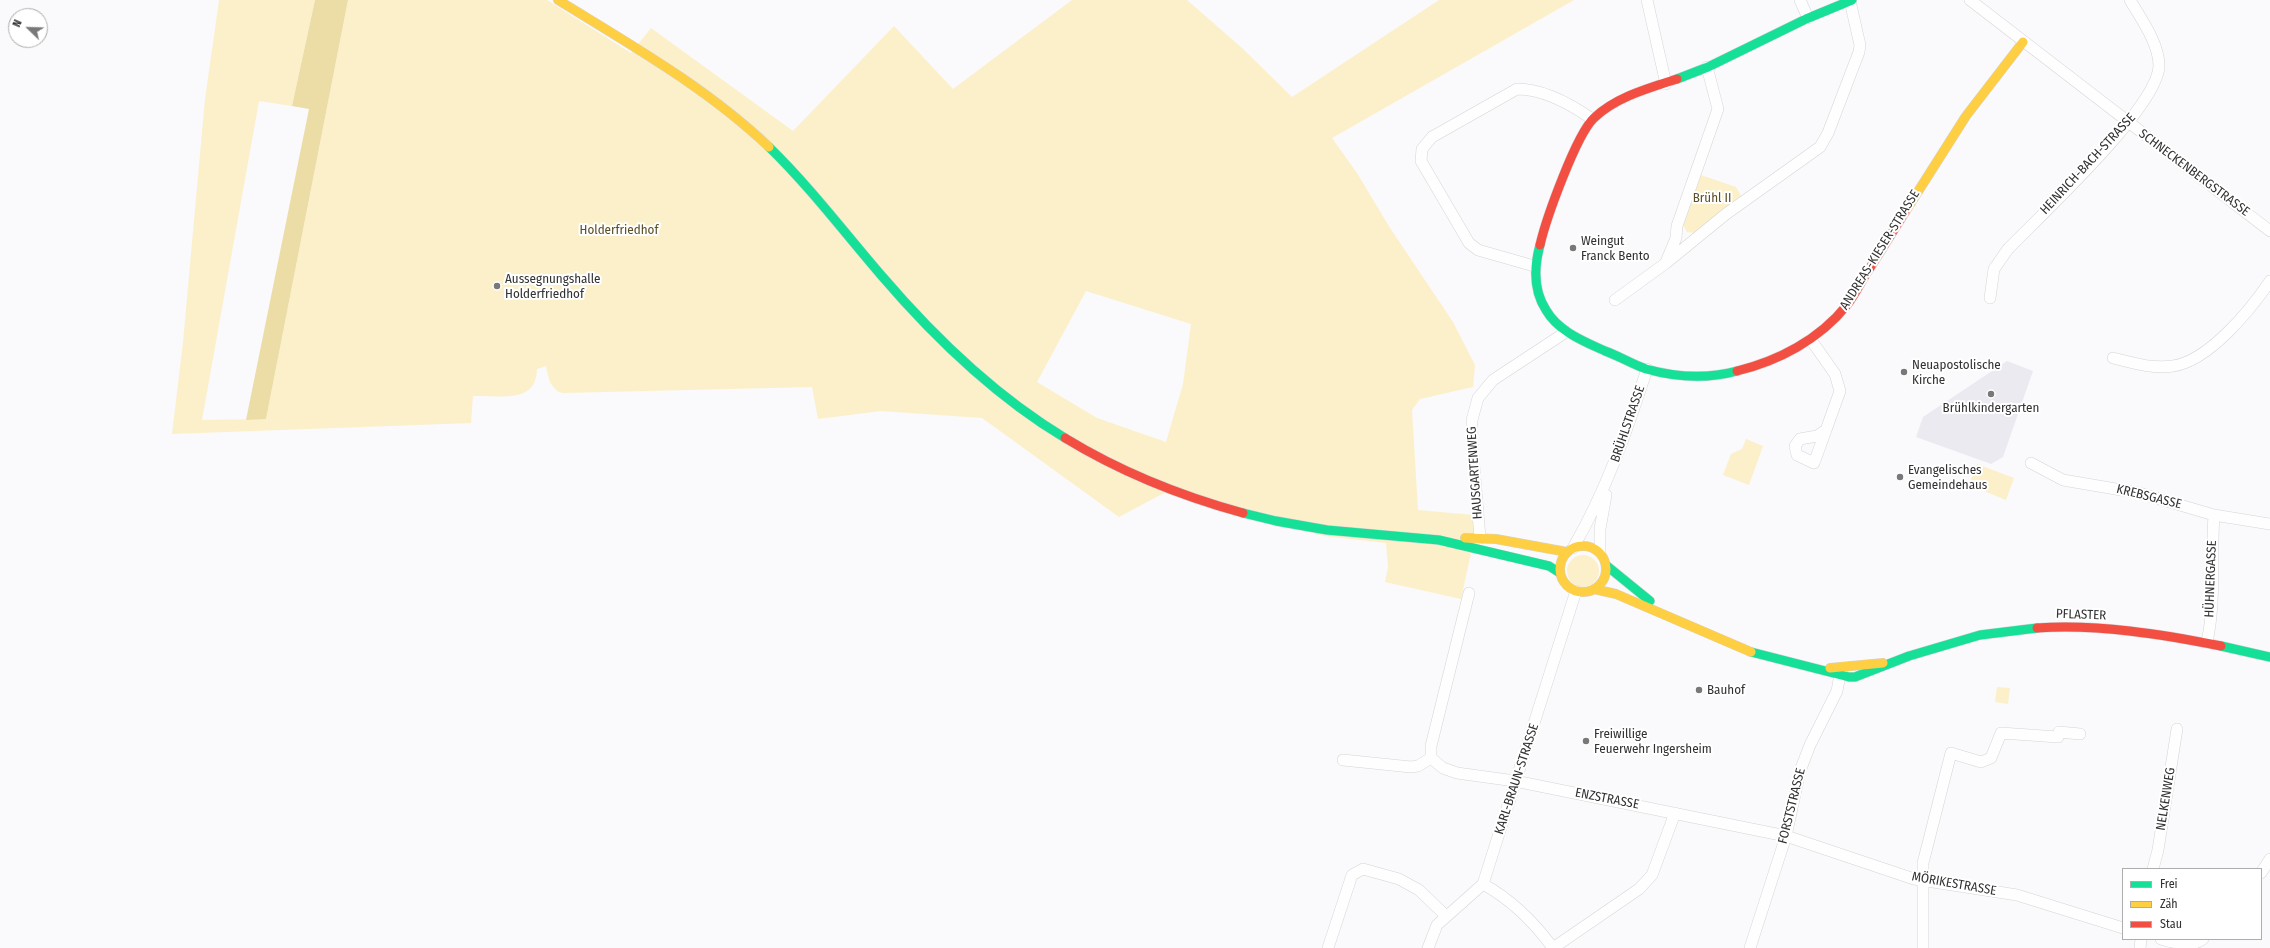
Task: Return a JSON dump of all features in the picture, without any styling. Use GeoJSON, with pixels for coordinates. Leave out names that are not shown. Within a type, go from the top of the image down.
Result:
{"type":"FeatureCollection","features":[{"type":"Feature","properties":{"kind":"street"},"geometry":{"type":"LineString","coordinates":[[558,0],[678,75],[728,111],[780,158],[898,294],[957,354],[996,388],[1039,422],[1088,452],[1166,488],[1222,507],[1277,522],[1326,530],[1372,535],[1438,540],[1480,538],[1570,550],[1587,546],[1600,552],[1607,566],[1622,581],[1672,617]]}},
{"type":"Feature","properties":{"kind":"street"},"geometry":{"type":"LineString","coordinates":[[1647,0],[1666,84]]}},
{"type":"Feature","properties":{"kind":"street"},"geometry":{"type":"LineString","coordinates":[[1800,0],[1808,18]]}},
{"type":"Feature","properties":{"kind":"street"},"geometry":{"type":"LineString","coordinates":[[1615,300],[1666,263],[1726,214],[1820,147],[1828,133],[1859,52],[1860,45],[1851,0]]}},
{"type":"Feature","properties":{"kind":"street","name":"ANDREAS-KIESER-STRASSE"},"geometry":{"type":"LineString","coordinates":[[1851,0],[1808,18],[1707,67],[1625,99],[1604,110],[1592,119],[1584,130],[1558,194],[1534,266],[1537,291],[1546,311],[1566,332],[1647,369],[1692,375],[1715,375],[1739,371],[1767,362],[1811,340],[1828,326],[1847,305],[1966,116],[2024,42]]}},
{"type":"Feature","properties":{"kind":"street"},"geometry":{"type":"LineString","coordinates":[[1970,0],[2024,42]]}},
{"type":"Feature","properties":{"kind":"street","name":"HEINRICH-BACH-STRASSE"},"geometry":{"type":"LineString","coordinates":[[1990,298],[1994,269],[2008,249],[2129,124],[2153,86],[2159,67],[2150,35],[2130,0]]}},
{"type":"Feature","properties":{"kind":"street","name":"SCHNECKENBERGSTRASSE"},"geometry":{"type":"LineString","coordinates":[[2024,42],[2270,231]]}},
{"type":"Feature","properties":{"kind":"street"},"geometry":{"type":"LineString","coordinates":[[1666,263],[1676,238],[1677,226],[1718,109],[1707,67]]}},
{"type":"Feature","properties":{"kind":"street"},"geometry":{"type":"LineString","coordinates":[[1534,266],[1478,250],[1469,243],[1421,161],[1422,149],[1432,137],[1517,89],[1526,89],[1574,107],[1592,119]]}},
{"type":"Feature","properties":{"kind":"street"},"geometry":{"type":"LineString","coordinates":[[2113,358],[2158,367],[2175,366],[2201,354],[2231,330],[2251,309],[2270,281]]}},
{"type":"Feature","properties":{"kind":"street","name":"HAUSGARTENWEG"},"geometry":{"type":"LineString","coordinates":[[1480,538],[1472,441],[1472,420],[1478,398],[1493,380],[1566,332]]}},
{"type":"Feature","properties":{"kind":"street"},"geometry":{"type":"LineString","coordinates":[[1811,340],[1835,374],[1840,391],[1826,430]]}},
{"type":"Feature","properties":{"kind":"street","name":"BRÜHLSTRASSE"},"geometry":{"type":"LineString","coordinates":[[1570,550],[1590,518],[1609,479],[1647,369]]}},
{"type":"Feature","properties":{"kind":"street","name":"KREBSGASSE"},"geometry":{"type":"LineString","coordinates":[[2031,463],[2063,480],[2139,493],[2214,515],[2270,524]]}},
{"type":"Feature","properties":{"kind":"street","name":"BRÜHLSTRASSE"},"geometry":{"type":"LineString","coordinates":[[1600,552],[1600,529],[1609,479]]}},
{"type":"Feature","properties":{"kind":"street","name":"HÜHNERGASSE"},"geometry":{"type":"LineString","coordinates":[[2207,642],[2213,577],[2212,546],[2214,515]]}},
{"type":"Feature","properties":{"kind":"street"},"geometry":{"type":"LineString","coordinates":[[1438,540],[1549,566],[1560,573],[1568,586],[1576,591],[1594,589],[1616,594],[1672,617]]}},
{"type":"Feature","properties":{"kind":"street"},"geometry":{"type":"LineString","coordinates":[[1560,573],[1560,564],[1570,550]]}},
{"type":"Feature","properties":{"kind":"street"},"geometry":{"type":"LineString","coordinates":[[1594,589],[1600,585],[1606,573],[1607,566]]}},
{"type":"Feature","properties":{"kind":"street","name":"KARL-BRAUN-STRASSE"},"geometry":{"type":"LineString","coordinates":[[1483,884],[1576,591]]}},
{"type":"Feature","properties":{"kind":"street"},"geometry":{"type":"LineString","coordinates":[[1343,760],[1411,767],[1418,766],[1431,758],[1431,746],[1469,594]]}},
{"type":"Feature","properties":{"kind":"street","name":"PFLASTER"},"geometry":{"type":"LineString","coordinates":[[1672,617],[1758,655],[1815,669],[1840,671],[1892,662],[1981,634],[2052,627],[2111,629],[2207,642],[2270,658]]}},
{"type":"Feature","properties":{"kind":"street","name":"FORSTSTRASSE"},"geometry":{"type":"LineString","coordinates":[[1750,948],[1786,836],[1800,771],[1810,745],[1837,691],[1840,671]]}},
{"type":"Feature","properties":{"kind":"street","name":"NELKENWEG"},"geometry":{"type":"LineString","coordinates":[[2152,868],[2158,850],[2177,729]]}},
{"type":"Feature","properties":{"kind":"street"},"geometry":{"type":"LineString","coordinates":[[1923,948],[1923,863],[1951,753],[1981,762],[1991,758],[2001,733],[2058,737],[2059,732],[2080,734]]}},
{"type":"Feature","properties":{"kind":"street","name":"ENZSTRASSE"},"geometry":{"type":"LineString","coordinates":[[1431,758],[1443,768],[1458,773],[1516,781],[1786,836]]}},
{"type":"Feature","properties":{"kind":"street"},"geometry":{"type":"LineString","coordinates":[[1428,948],[1437,924],[1445,915],[1483,884],[1502,894],[1518,907],[1553,948],[1639,889],[1652,875],[1675,813]]}},
{"type":"Feature","properties":{"kind":"street","name":"MÖRIKESTRASSE"},"geometry":{"type":"LineString","coordinates":[[1786,836],[1922,880],[2017,895],[2122,928]]}},
{"type":"Feature","properties":{"kind":"street"},"geometry":{"type":"LineString","coordinates":[[2262,871],[2270,859]]}},
{"type":"Feature","properties":{"kind":"street"},"geometry":{"type":"LineString","coordinates":[[1328,948],[1352,876],[1363,869],[1399,879],[1419,890],[1445,915]]}},
{"type":"Feature","properties":{"kind":"street"},"geometry":{"type":"LineString","coordinates":[[2164,940],[2180,945],[2193,945],[2201,940]]}},
{"type":"Feature","properties":{"kind":"shaded area"},"geometry":{"type":"Polygon","coordinates":[[[315,0],[348,0],[266,419],[246,420],[309,109],[292,106],[315,0]]]}},
{"type":"Feature","properties":{"kind":"shaded area","name":"Brühlkindergarten"},"geometry":{"type":"Polygon","coordinates":[[[2007,361],[2033,371],[2003,457],[1991,464],[1916,437],[1923,417],[2007,361]]]}},
{"type":"Feature","properties":{"kind":"green space","name":"Holderfriedhof"},"geometry":{"type":"Polygon","coordinates":[[[219,0],[315,0],[292,106],[259,101],[202,420],[266,419],[348,0],[547,0],[631,53],[651,28],[793,131],[894,26],[953,89],[1072,0],[1187,0],[1242,48],[1292,97],[1439,0],[1574,0],[1332,138],[1357,173],[1390,228],[1453,322],[1475,365],[1473,387],[1420,399],[1412,410],[1418,510],[1474,515],[1476,530],[1461,599],[1385,582],[1388,567],[1386,543],[1324,536],[1164,493],[1119,517],[982,418],[881,411],[818,419],[812,387],[563,393],[559,392],[551,383],[546,366],[537,369],[535,380],[530,388],[523,393],[504,397],[473,396],[471,423],[172,434],[183,342],[205,99],[219,0]],[[1086,291],[1037,382],[1097,418],[1166,442],[1183,384],[1191,324],[1086,291]]]}},
{"type":"Feature","properties":{"kind":"green space","name":"Brühl II"},"geometry":{"type":"Polygon","coordinates":[[[1701,175],[1736,187],[1742,197],[1696,233],[1687,232],[1683,225],[1701,175]]]}},
{"type":"Feature","properties":{"kind":"green space"},"geometry":{"type":"Polygon","coordinates":[[[1746,439],[1763,446],[1749,485],[1723,475],[1731,454],[1742,449],[1746,439]]]}},
{"type":"Feature","properties":{"kind":"green space"},"geometry":{"type":"Polygon","coordinates":[[[1977,464],[2014,478],[2006,500],[1969,485],[1977,464]]]}},
{"type":"Feature","properties":{"kind":"green space"},"geometry":{"type":"Polygon","coordinates":[[[1583,555],[1592,558],[1596,562],[1599,571],[1596,580],[1592,584],[1583,587],[1574,584],[1570,580],[1567,571],[1570,562],[1574,558],[1583,555]]]}},
{"type":"Feature","properties":{"kind":"green space"},"geometry":{"type":"Polygon","coordinates":[[[1997,687],[2010,688],[2008,704],[1995,702],[1997,687]]]}},
{"type":"Feature","properties":{"kind":"traffic: fast"},"geometry":{"type":"LineString","coordinates":[[1677,79],[1708,67],[1806,19],[1852,0]]}},
{"type":"Feature","properties":{"kind":"traffic: fast"},"geometry":{"type":"LineString","coordinates":[[769,147],[813,194],[901,298],[944,343],[1014,404],[1065,438]]}},
{"type":"Feature","properties":{"kind":"traffic: fast"},"geometry":{"type":"LineString","coordinates":[[1540,245],[1536,270],[1539,294],[1546,310],[1564,330],[1636,365],[1657,372],[1703,376],[1726,374],[1737,371]]}},
{"type":"Feature","properties":{"kind":"traffic: fast"},"geometry":{"type":"LineString","coordinates":[[1243,513],[1276,521],[1327,530],[1439,540],[1549,566],[1560,573]]}},
{"type":"Feature","properties":{"kind":"traffic: fast"},"geometry":{"type":"LineString","coordinates":[[1607,566],[1650,601]]}},
{"type":"Feature","properties":{"kind":"traffic: fast"},"geometry":{"type":"LineString","coordinates":[[1751,652],[1849,677],[1855,677],[1909,656],[1980,635],[2037,628]]}},
{"type":"Feature","properties":{"kind":"traffic: fast"},"geometry":{"type":"LineString","coordinates":[[2221,646],[2270,657]]}},
{"type":"Feature","properties":{"kind":"traffic: slow"},"geometry":{"type":"LineString","coordinates":[[558,0],[668,68],[694,86],[720,105],[769,147]]}},
{"type":"Feature","properties":{"kind":"traffic: slow"},"geometry":{"type":"LineString","coordinates":[[1905,212],[1966,116],[2023,42]]}},
{"type":"Feature","properties":{"kind":"traffic: slow"},"geometry":{"type":"LineString","coordinates":[[1465,538],[1496,539],[1567,552]]}},
{"type":"Feature","properties":{"kind":"traffic: slow"},"geometry":{"type":"LineString","coordinates":[[1578,546],[1588,546],[1596,550],[1602,556],[1606,564],[1606,569],[1606,574],[1602,582],[1596,588],[1588,592],[1578,592],[1570,588],[1564,582],[1560,574],[1560,564],[1564,556],[1570,550],[1578,546]]}},
{"type":"Feature","properties":{"kind":"traffic: slow"},"geometry":{"type":"LineString","coordinates":[[1594,589],[1616,594],[1751,652]]}},
{"type":"Feature","properties":{"kind":"traffic: slow"},"geometry":{"type":"LineString","coordinates":[[1830,668],[1883,663]]}},
{"type":"Feature","properties":{"kind":"traffic: jam"},"geometry":{"type":"LineString","coordinates":[[1540,245],[1562,178],[1579,141],[1594,118],[1612,104],[1633,94],[1677,79]]}},
{"type":"Feature","properties":{"kind":"traffic: jam"},"geometry":{"type":"LineString","coordinates":[[1737,371],[1752,367],[1782,355],[1811,339],[1824,329],[1852,298],[1905,212]]}},
{"type":"Feature","properties":{"kind":"traffic: jam"},"geometry":{"type":"LineString","coordinates":[[1065,438],[1107,461],[1151,482],[1197,499],[1243,513]]}},
{"type":"Feature","properties":{"kind":"traffic: jam"},"geometry":{"type":"LineString","coordinates":[[2037,628],[2083,627],[2129,631],[2221,646]]}},
{"type":"Feature","properties":{"kind":"place","name":"Weingut Franck Bento"},"geometry":{"type":"Point","coordinates":[1573,248]}},
{"type":"Feature","properties":{"kind":"place","name":"Aussegnungshalle Holderfriedhof"},"geometry":{"type":"Point","coordinates":[497,286]}},
{"type":"Feature","properties":{"kind":"place","name":"Neuapostolische Kirche"},"geometry":{"type":"Point","coordinates":[1904,372]}},
{"type":"Feature","properties":{"kind":"place","name":"Brühlkindergarten"},"geometry":{"type":"Point","coordinates":[1991,394]}},
{"type":"Feature","properties":{"kind":"place","name":"Evangelisches Gemeindehaus"},"geometry":{"type":"Point","coordinates":[1900,477]}},
{"type":"Feature","properties":{"kind":"place","name":"Bauhof"},"geometry":{"type":"Point","coordinates":[1699,690]}},
{"type":"Feature","properties":{"kind":"place","name":"Freiwillige Feuerwehr Ingersheim"},"geometry":{"type":"Point","coordinates":[1586,741]}}]}
